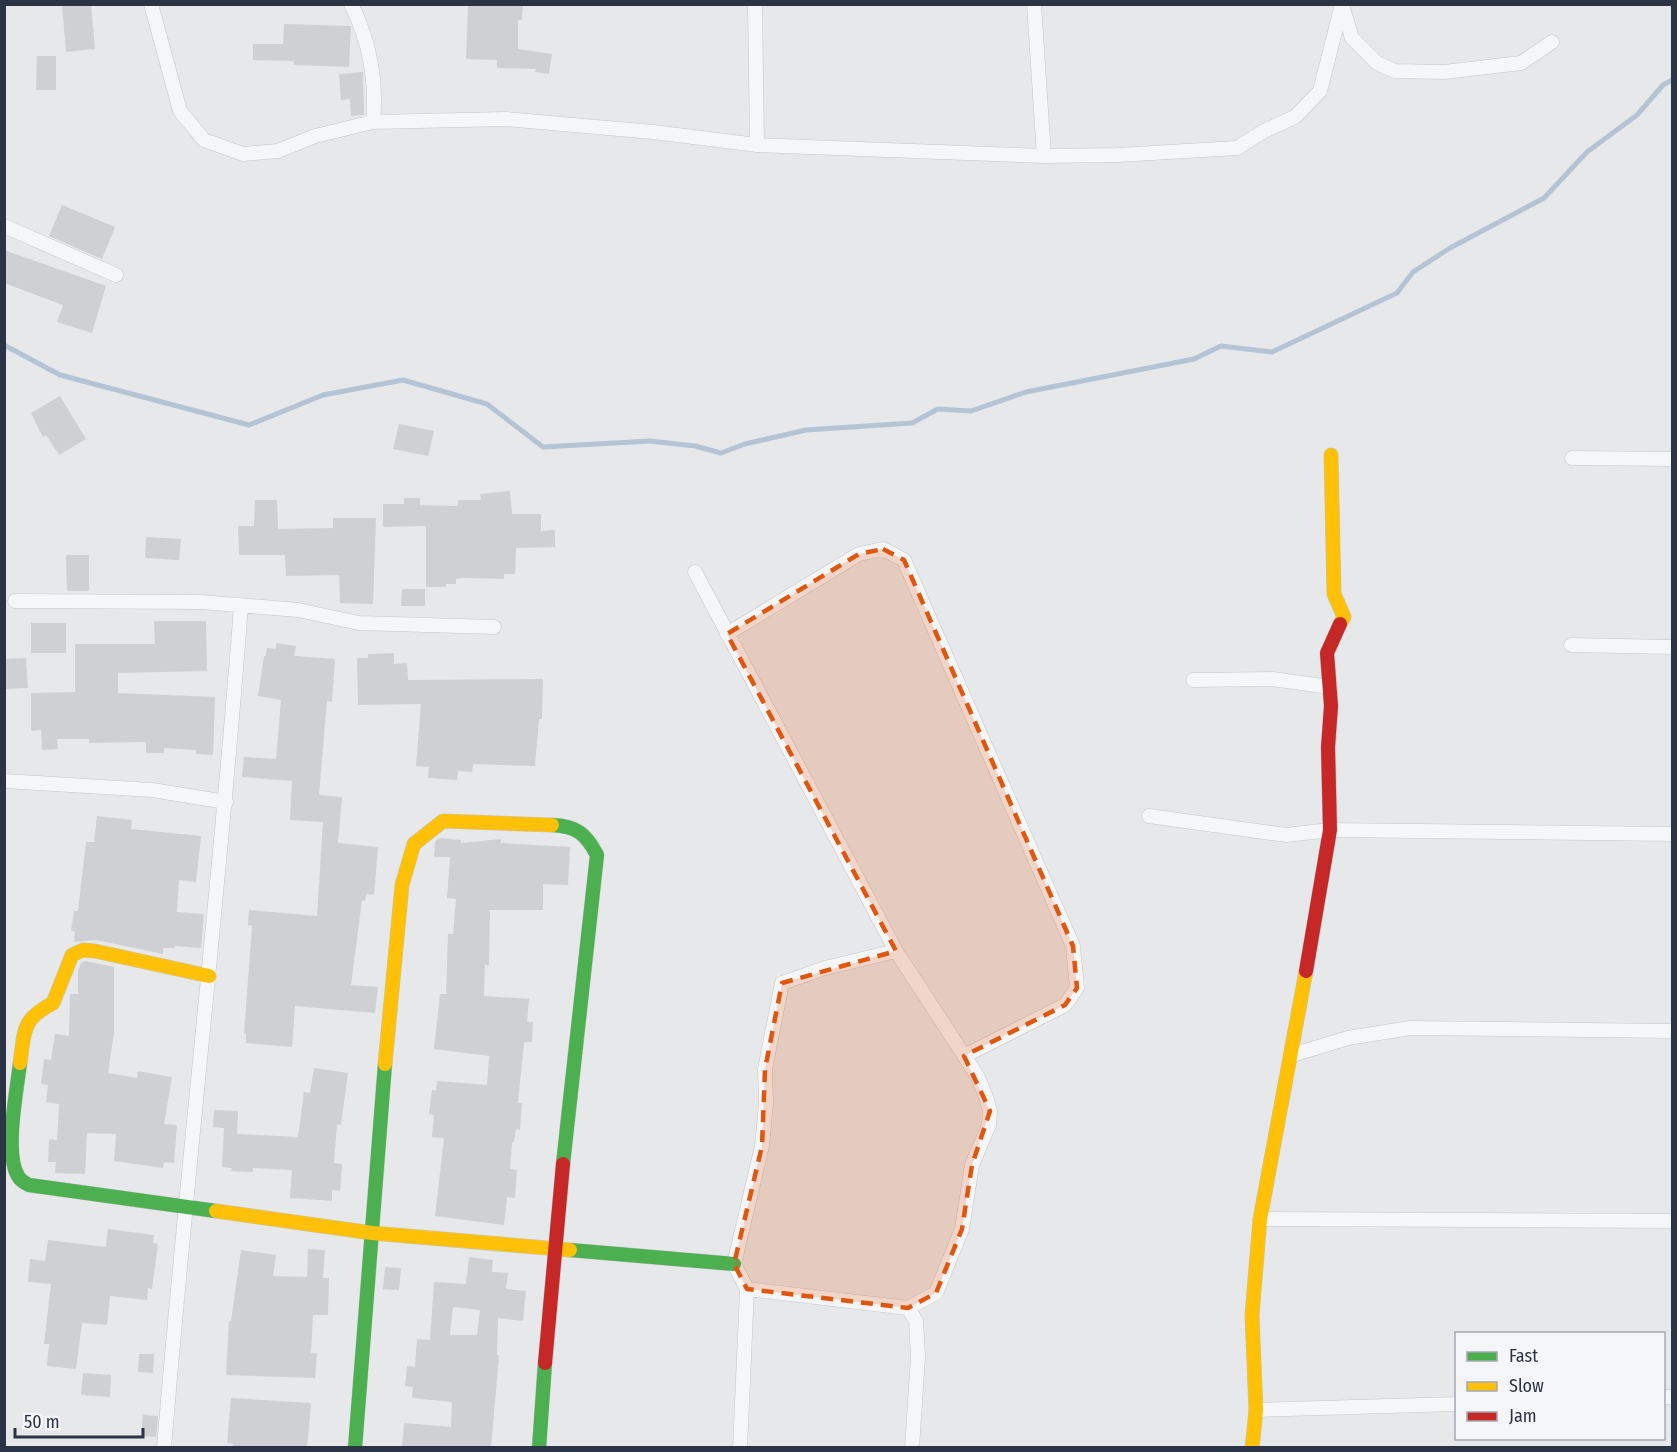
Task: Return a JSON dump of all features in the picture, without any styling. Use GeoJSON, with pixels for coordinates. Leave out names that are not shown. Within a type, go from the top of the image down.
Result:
{"type":"FeatureCollection","features":[{"type":"Feature","properties":{"kind":"street"},"geometry":{"type":"LineString","coordinates":[[151,4],[180,111],[204,140],[243,154],[278,151],[315,136],[373,122],[506,119],[642,130],[757,145],[1044,156],[1118,155],[1237,148],[1264,131],[1295,117],[1320,91],[1342,5]]}},
{"type":"Feature","properties":{"kind":"street"},"geometry":{"type":"LineString","coordinates":[[351,4],[365,31],[376,92],[373,122]]}},
{"type":"Feature","properties":{"kind":"street"},"geometry":{"type":"LineString","coordinates":[[755,4],[757,145]]}},
{"type":"Feature","properties":{"kind":"street"},"geometry":{"type":"LineString","coordinates":[[1034,4],[1044,156]]}},
{"type":"Feature","properties":{"kind":"street"},"geometry":{"type":"LineString","coordinates":[[1342,5],[1352,38],[1377,63],[1395,71],[1444,72],[1521,63],[1552,42]]}},
{"type":"Feature","properties":{"kind":"street"},"geometry":{"type":"LineString","coordinates":[[4,226],[116,275]]}},
{"type":"Feature","properties":{"kind":"street"},"geometry":{"type":"LineString","coordinates":[[1252,1448],[1256,1410],[1252,1315],[1260,1219],[1292,1055],[1330,830],[1330,687],[1327,653],[1335,631],[1344,617],[1334,594],[1331,455]]}},
{"type":"Feature","properties":{"kind":"street"},"geometry":{"type":"LineString","coordinates":[[1572,458],[1672,459]]}},
{"type":"Feature","properties":{"kind":"street"},"geometry":{"type":"LineString","coordinates":[[727,634],[859,554],[883,549],[904,560],[1073,946],[1077,988],[1065,1005],[964,1056]]}},
{"type":"Feature","properties":{"kind":"street"},"geometry":{"type":"LineString","coordinates":[[694,572],[896,951],[964,1056],[986,1097],[990,1111],[988,1125],[972,1165],[962,1228],[936,1293],[908,1308],[747,1289]]}},
{"type":"Feature","properties":{"kind":"street"},"geometry":{"type":"LineString","coordinates":[[15,601],[201,602],[298,610],[359,623],[494,627]]}},
{"type":"Feature","properties":{"kind":"street"},"geometry":{"type":"LineString","coordinates":[[164,1448],[184,1206],[226,802],[241,606]]}},
{"type":"Feature","properties":{"kind":"street"},"geometry":{"type":"LineString","coordinates":[[1571,645],[1672,647]]}},
{"type":"Feature","properties":{"kind":"street"},"geometry":{"type":"LineString","coordinates":[[1192,681],[1272,679],[1330,687]]}},
{"type":"Feature","properties":{"kind":"street"},"geometry":{"type":"LineString","coordinates":[[4,781],[152,790],[226,802]]}},
{"type":"Feature","properties":{"kind":"street"},"geometry":{"type":"LineString","coordinates":[[1149,816],[1286,835],[1330,830],[1672,834]]}},
{"type":"Feature","properties":{"kind":"street"},"geometry":{"type":"LineString","coordinates":[[355,1448],[402,885],[414,844],[442,821],[566,826],[586,837],[597,855],[553,1250],[539,1448]]}},
{"type":"Feature","properties":{"kind":"street"},"geometry":{"type":"LineString","coordinates":[[209,976],[95,951],[84,950],[72,956],[53,1003],[36,1012],[26,1024],[13,1130],[13,1161],[18,1177],[30,1185],[372,1233],[734,1264]]}},
{"type":"Feature","properties":{"kind":"street"},"geometry":{"type":"LineString","coordinates":[[740,1448],[747,1289],[734,1264],[762,1146],[766,1104],[765,1069],[782,983],[825,968],[896,951]]}},
{"type":"Feature","properties":{"kind":"street"},"geometry":{"type":"LineString","coordinates":[[1292,1055],[1348,1038],[1410,1028],[1672,1031]]}},
{"type":"Feature","properties":{"kind":"street"},"geometry":{"type":"LineString","coordinates":[[1260,1219],[1672,1221]]}},
{"type":"Feature","properties":{"kind":"street"},"geometry":{"type":"LineString","coordinates":[[908,1308],[916,1321],[918,1357],[912,1448]]}},
{"type":"Feature","properties":{"kind":"street"},"geometry":{"type":"LineString","coordinates":[[1256,1410],[1455,1404]]}},
{"type":"Feature","properties":{"kind":"highlighted area"},"geometry":{"type":"Polygon","coordinates":[[[883,549],[904,560],[1073,946],[1077,988],[1065,1005],[964,1056],[990,1111],[972,1165],[962,1229],[936,1293],[908,1308],[747,1289],[734,1264],[762,1146],[765,1069],[782,983],[896,951],[727,634],[859,554],[883,549]]]}},
{"type":"Feature","properties":{"kind":"building"},"geometry":{"type":"Polygon","coordinates":[[[62,4],[91,4],[95,49],[66,52],[62,4]]]}},
{"type":"Feature","properties":{"kind":"building"},"geometry":{"type":"Polygon","coordinates":[[[468,4],[523,4],[522,20],[518,20],[518,49],[552,54],[549,74],[535,72],[536,69],[497,68],[497,60],[466,59],[468,4]]]}},
{"type":"Feature","properties":{"kind":"building"},"geometry":{"type":"Polygon","coordinates":[[[284,24],[351,26],[349,67],[293,65],[294,61],[253,60],[253,44],[283,44],[284,24]]]}},
{"type":"Feature","properties":{"kind":"building"},"geometry":{"type":"Polygon","coordinates":[[[37,56],[56,56],[56,90],[36,90],[37,56]]]}},
{"type":"Feature","properties":{"kind":"building"},"geometry":{"type":"Polygon","coordinates":[[[363,72],[364,115],[351,116],[350,99],[341,100],[339,74],[363,72]]]}},
{"type":"Feature","properties":{"kind":"building"},"geometry":{"type":"Polygon","coordinates":[[[62,205],[115,227],[102,259],[49,236],[62,205]]]}},
{"type":"Feature","properties":{"kind":"building"},"geometry":{"type":"Polygon","coordinates":[[[4,250],[106,286],[92,333],[57,322],[63,305],[4,283],[4,250]]]}},
{"type":"Feature","properties":{"kind":"building"},"geometry":{"type":"Polygon","coordinates":[[[60,396],[86,439],[59,455],[46,435],[43,437],[31,413],[60,396]]]}},
{"type":"Feature","properties":{"kind":"building"},"geometry":{"type":"Polygon","coordinates":[[[399,424],[434,431],[428,456],[393,449],[399,424]]]}},
{"type":"Feature","properties":{"kind":"building"},"geometry":{"type":"Polygon","coordinates":[[[510,491],[512,514],[541,514],[541,531],[555,530],[555,547],[516,548],[515,574],[504,574],[504,579],[462,578],[456,579],[456,584],[446,584],[446,587],[426,587],[426,526],[383,527],[383,504],[404,504],[404,498],[420,498],[420,505],[458,506],[458,500],[481,500],[480,494],[510,491]]]}},
{"type":"Feature","properties":{"kind":"building"},"geometry":{"type":"Polygon","coordinates":[[[255,500],[277,500],[278,529],[333,528],[333,518],[376,518],[373,604],[340,603],[339,575],[286,576],[285,555],[239,555],[238,526],[254,526],[255,500]]]}},
{"type":"Feature","properties":{"kind":"building"},"geometry":{"type":"Polygon","coordinates":[[[146,537],[181,539],[179,560],[145,558],[146,537]]]}},
{"type":"Feature","properties":{"kind":"building"},"geometry":{"type":"Polygon","coordinates":[[[66,555],[89,555],[89,591],[67,591],[66,555]]]}},
{"type":"Feature","properties":{"kind":"building"},"geometry":{"type":"Polygon","coordinates":[[[402,589],[425,589],[425,606],[401,606],[402,589]]]}},
{"type":"Feature","properties":{"kind":"building"},"geometry":{"type":"Polygon","coordinates":[[[154,621],[206,621],[207,671],[118,673],[118,693],[215,697],[213,755],[196,754],[196,750],[164,748],[164,753],[146,753],[146,742],[89,743],[89,739],[57,739],[58,749],[42,750],[41,730],[31,731],[31,693],[75,692],[75,644],[155,644],[154,621]]]}},
{"type":"Feature","properties":{"kind":"building"},"geometry":{"type":"Polygon","coordinates":[[[31,623],[66,623],[66,653],[31,653],[31,623]]]}},
{"type":"Feature","properties":{"kind":"building"},"geometry":{"type":"Polygon","coordinates":[[[276,643],[296,646],[294,656],[335,659],[332,702],[327,701],[319,795],[342,797],[338,843],[378,847],[374,895],[366,894],[365,901],[362,900],[351,985],[378,987],[375,1013],[295,1006],[292,1047],[246,1043],[246,1034],[244,1034],[252,926],[248,925],[249,910],[317,916],[323,822],[290,820],[292,781],[242,777],[244,757],[276,759],[281,700],[258,696],[264,656],[266,656],[267,648],[276,649],[276,643]]]}},
{"type":"Feature","properties":{"kind":"building"},"geometry":{"type":"Polygon","coordinates":[[[394,653],[394,664],[407,663],[408,680],[543,679],[542,719],[539,719],[535,766],[473,764],[472,772],[458,771],[457,780],[428,778],[429,767],[416,766],[421,704],[358,705],[357,658],[368,658],[368,654],[394,653]]]}},
{"type":"Feature","properties":{"kind":"building"},"geometry":{"type":"Polygon","coordinates":[[[26,658],[28,688],[4,689],[4,659],[26,658]]]}},
{"type":"Feature","properties":{"kind":"building"},"geometry":{"type":"Polygon","coordinates":[[[97,816],[132,820],[131,829],[201,836],[196,882],[179,880],[177,912],[204,914],[201,948],[175,946],[174,948],[163,948],[163,954],[96,940],[74,942],[75,931],[71,931],[74,911],[78,911],[86,842],[94,842],[97,816]]]}},
{"type":"Feature","properties":{"kind":"building"},"geometry":{"type":"Polygon","coordinates":[[[439,838],[461,840],[461,843],[501,839],[501,843],[570,847],[568,885],[543,884],[543,910],[490,910],[489,965],[485,965],[484,996],[529,999],[527,1022],[533,1022],[532,1042],[524,1042],[518,1103],[522,1103],[520,1130],[516,1129],[514,1142],[512,1142],[510,1169],[517,1170],[515,1198],[507,1197],[504,1225],[435,1216],[444,1138],[432,1137],[434,1115],[429,1114],[432,1090],[436,1091],[437,1081],[487,1085],[489,1056],[434,1049],[440,994],[446,994],[448,934],[453,934],[456,899],[447,898],[450,857],[434,857],[435,842],[439,838]]]}},
{"type":"Feature","properties":{"kind":"building"},"geometry":{"type":"Polygon","coordinates":[[[85,961],[114,967],[114,1033],[108,1073],[137,1078],[138,1071],[172,1077],[164,1124],[177,1125],[174,1163],[164,1162],[163,1168],[114,1161],[116,1134],[87,1133],[85,1174],[55,1173],[56,1162],[48,1162],[49,1139],[57,1140],[59,1104],[46,1102],[48,1085],[41,1084],[44,1059],[51,1060],[55,1034],[69,1036],[70,994],[78,994],[78,971],[81,963],[85,961]]]}},
{"type":"Feature","properties":{"kind":"building"},"geometry":{"type":"Polygon","coordinates":[[[314,1068],[348,1073],[341,1125],[337,1124],[334,1163],[342,1164],[340,1191],[332,1190],[332,1201],[290,1198],[292,1170],[253,1168],[253,1172],[231,1171],[232,1168],[222,1167],[224,1128],[213,1127],[214,1110],[238,1111],[237,1134],[298,1137],[304,1092],[310,1093],[314,1068]]]}},
{"type":"Feature","properties":{"kind":"building"},"geometry":{"type":"Polygon","coordinates":[[[108,1229],[154,1235],[153,1243],[158,1244],[152,1289],[148,1288],[147,1300],[110,1296],[107,1325],[82,1323],[76,1369],[47,1366],[49,1344],[44,1344],[51,1284],[28,1282],[30,1259],[45,1261],[48,1240],[106,1247],[108,1229]]]}},
{"type":"Feature","properties":{"kind":"building"},"geometry":{"type":"Polygon","coordinates":[[[308,1249],[325,1250],[323,1278],[329,1278],[328,1315],[313,1315],[311,1353],[317,1353],[315,1378],[226,1375],[229,1321],[231,1321],[241,1250],[276,1255],[273,1276],[307,1277],[308,1249]]]}},
{"type":"Feature","properties":{"kind":"building"},"geometry":{"type":"Polygon","coordinates":[[[469,1257],[493,1260],[492,1272],[508,1273],[506,1289],[526,1291],[523,1321],[498,1318],[497,1355],[499,1355],[491,1448],[402,1448],[404,1423],[451,1427],[452,1402],[412,1398],[413,1387],[405,1386],[407,1366],[415,1367],[417,1339],[430,1340],[434,1282],[466,1284],[469,1257]],[[453,1307],[450,1335],[477,1335],[480,1310],[453,1307]]]}},
{"type":"Feature","properties":{"kind":"building"},"geometry":{"type":"Polygon","coordinates":[[[385,1267],[401,1268],[399,1290],[383,1289],[385,1267]]]}},
{"type":"Feature","properties":{"kind":"building"},"geometry":{"type":"Polygon","coordinates":[[[139,1354],[154,1354],[153,1373],[138,1372],[139,1354]]]}},
{"type":"Feature","properties":{"kind":"building"},"geometry":{"type":"Polygon","coordinates":[[[83,1373],[111,1375],[110,1397],[81,1395],[83,1373]]]}},
{"type":"Feature","properties":{"kind":"building"},"geometry":{"type":"Polygon","coordinates":[[[231,1398],[311,1403],[307,1448],[232,1448],[233,1444],[227,1443],[231,1398]]]}},
{"type":"Feature","properties":{"kind":"building"},"geometry":{"type":"Polygon","coordinates":[[[143,1415],[158,1416],[156,1437],[141,1436],[143,1415]]]}},
{"type":"Feature","properties":{"kind":"waterway"},"geometry":{"type":"LineString","coordinates":[[4,345],[60,375],[249,425],[323,395],[403,380],[487,404],[543,447],[650,441],[695,446],[721,453],[745,444],[806,430],[912,423],[938,409],[971,411],[1026,392],[1194,359],[1221,346],[1272,352],[1397,293],[1413,272],[1450,248],[1544,198],[1587,152],[1637,115],[1663,85],[1672,80]]}},
{"type":"Feature","properties":{"kind":"traffic: fast"},"geometry":{"type":"LineString","coordinates":[[552,825],[568,827],[580,832],[597,855],[563,1164]]}},
{"type":"Feature","properties":{"kind":"traffic: fast"},"geometry":{"type":"LineString","coordinates":[[20,1063],[12,1152],[14,1166],[23,1181],[29,1185],[216,1211]]}},
{"type":"Feature","properties":{"kind":"traffic: fast"},"geometry":{"type":"LineString","coordinates":[[355,1448],[385,1064]]}},
{"type":"Feature","properties":{"kind":"traffic: fast"},"geometry":{"type":"LineString","coordinates":[[570,1250],[734,1264]]}},
{"type":"Feature","properties":{"kind":"traffic: fast"},"geometry":{"type":"LineString","coordinates":[[539,1448],[545,1363]]}},
{"type":"Feature","properties":{"kind":"traffic: slow"},"geometry":{"type":"LineString","coordinates":[[1331,455],[1334,594],[1344,617],[1340,624]]}},
{"type":"Feature","properties":{"kind":"traffic: slow"},"geometry":{"type":"LineString","coordinates":[[385,1064],[402,885],[414,844],[443,821],[552,825]]}},
{"type":"Feature","properties":{"kind":"traffic: slow"},"geometry":{"type":"LineString","coordinates":[[20,1063],[26,1027],[35,1015],[53,1003],[72,955],[83,950],[95,951],[209,976]]}},
{"type":"Feature","properties":{"kind":"traffic: slow"},"geometry":{"type":"LineString","coordinates":[[1252,1448],[1256,1410],[1252,1315],[1260,1219],[1306,971]]}},
{"type":"Feature","properties":{"kind":"traffic: slow"},"geometry":{"type":"LineString","coordinates":[[216,1211],[372,1233],[570,1250]]}},
{"type":"Feature","properties":{"kind":"traffic: jam"},"geometry":{"type":"LineString","coordinates":[[1306,971],[1330,830],[1328,747],[1331,706],[1327,653],[1340,624]]}},
{"type":"Feature","properties":{"kind":"traffic: jam"},"geometry":{"type":"LineString","coordinates":[[545,1363],[563,1164]]}}]}
